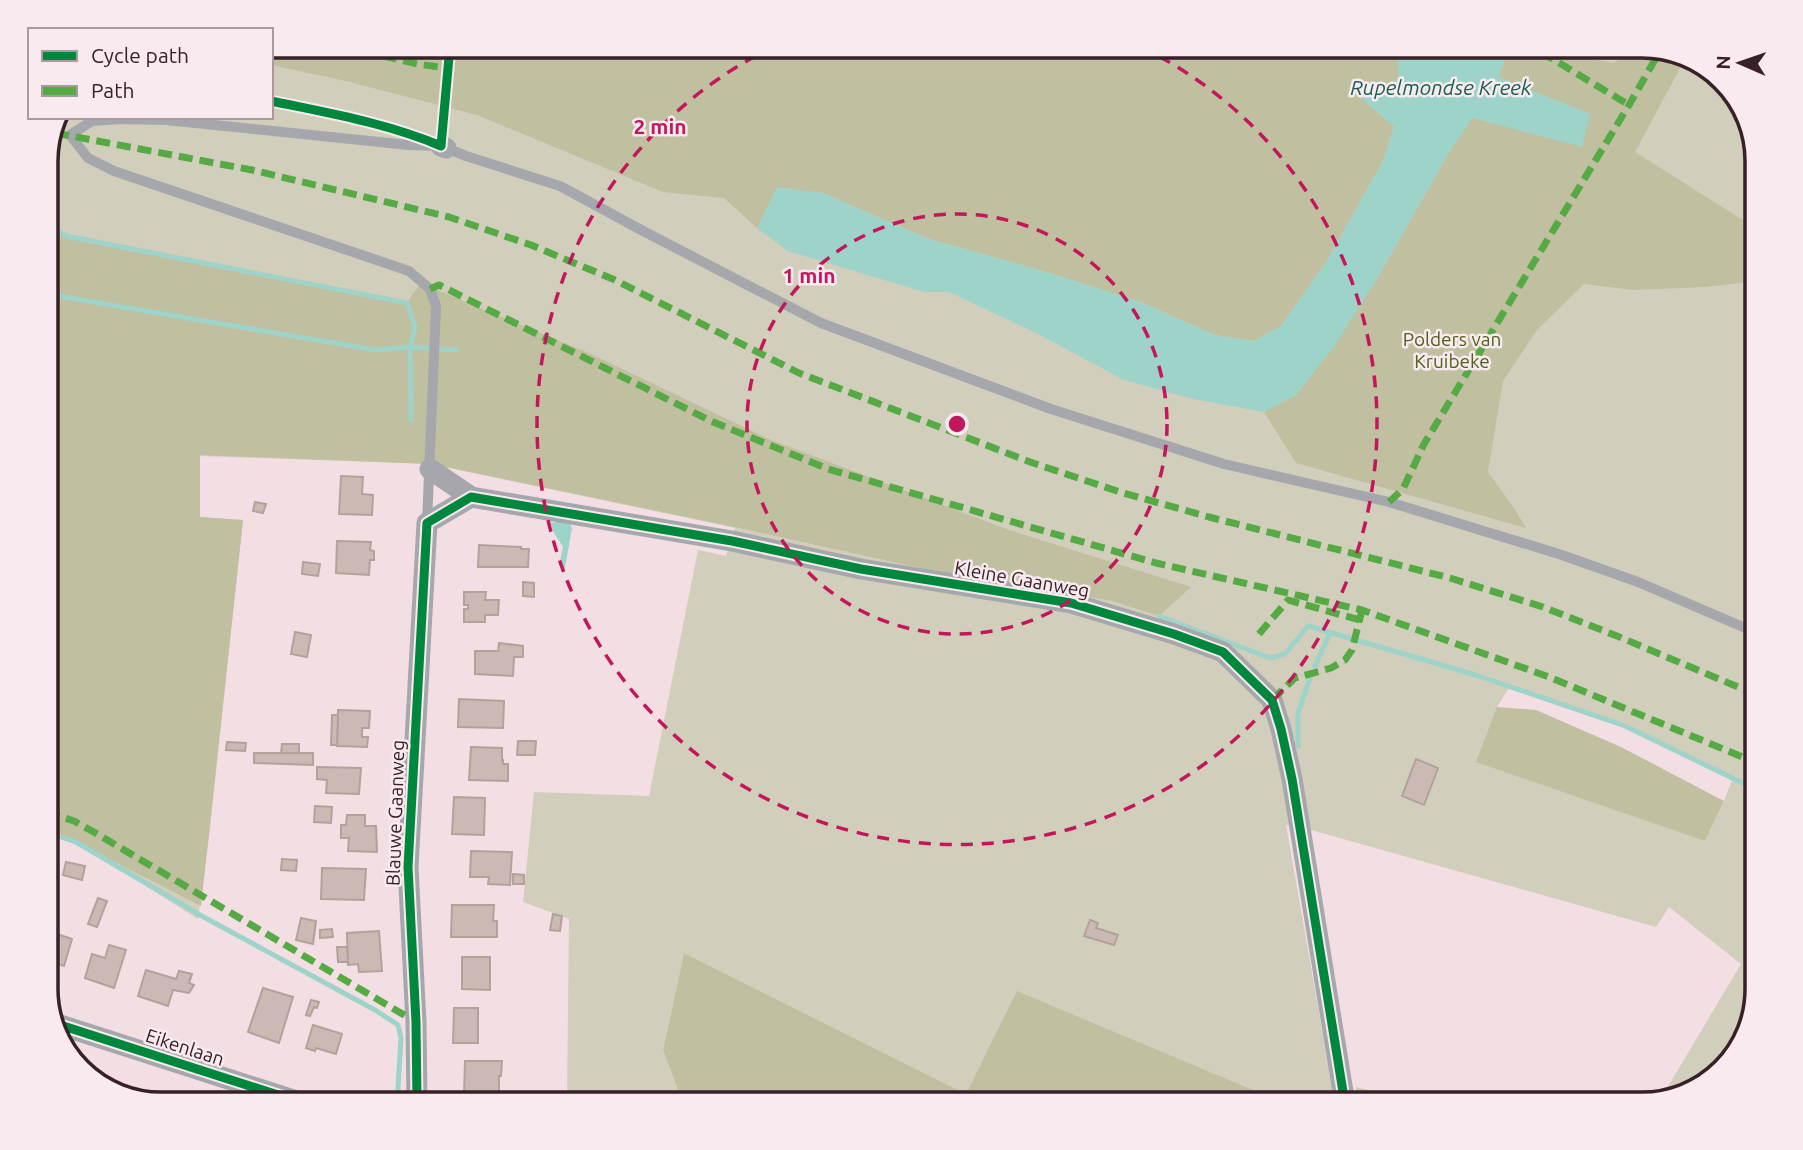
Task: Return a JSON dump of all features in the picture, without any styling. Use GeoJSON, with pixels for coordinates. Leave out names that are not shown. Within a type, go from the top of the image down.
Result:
{"type":"FeatureCollection","features":[{"type":"Feature","properties":{"kind":"street","name":"Kleine Gaanweg"},"geometry":{"type":"LineString","coordinates":[[430,469],[471,497],[732,541],[861,569],[1071,603],[1223,652],[1272,700],[1281,729],[1292,779],[1343,1092]]}},
{"type":"Feature","properties":{"kind":"street"},"geometry":{"type":"LineString","coordinates":[[427,523],[471,497]]}},
{"type":"Feature","properties":{"kind":"street","name":"Blauwe Gaanweg"},"geometry":{"type":"LineString","coordinates":[[417,1092],[408,867],[427,523]]}},
{"type":"Feature","properties":{"kind":"street","name":"Eikenlaan"},"geometry":{"type":"LineString","coordinates":[[65,1027],[269,1092]]}},
{"type":"Feature","properties":{"kind":"lane"},"geometry":{"type":"LineString","coordinates":[[443,147],[449,58]]}},
{"type":"Feature","properties":{"kind":"lane"},"geometry":{"type":"LineString","coordinates":[[273,101],[415,135],[466,156],[560,186],[821,323],[1025,400],[1224,464],[1389,502],[1535,546],[1638,582],[1745,628]]}},
{"type":"Feature","properties":{"kind":"lane"},"geometry":{"type":"LineString","coordinates":[[427,523],[436,306],[430,289],[410,271],[114,170],[88,158],[70,135],[92,121],[154,120],[443,147]]}},
{"type":"Feature","properties":{"kind":"green space","name":"Polders van Kruibeke"},"geometry":{"type":"Polygon","coordinates":[[[273,58],[1642,58],[1675,63],[1688,68],[1705,80],[1705,98],[1724,98],[1731,109],[1742,134],[1745,161],[1745,989],[1740,1022],[1735,1035],[1710,1067],[1688,1082],[1666,1089],[1741,964],[1669,907],[1656,927],[1286,825],[1333,1092],[1257,1092],[1018,992],[967,1092],[962,1092],[684,953],[663,1050],[679,1092],[567,1092],[569,919],[523,902],[534,792],[649,796],[698,550],[726,556],[735,528],[431,464],[200,456],[200,517],[243,520],[198,919],[76,842],[58,836],[58,154],[61,134],[68,119],[273,119],[273,58]],[[1510,686],[1497,707],[1705,841],[1733,778],[1625,726],[1510,686]]]}},
{"type":"Feature","properties":{"kind":"green space"},"geometry":{"type":"Polygon","coordinates":[[[273,58],[1397,58],[1399,79],[1394,127],[1383,161],[1326,262],[1281,326],[1254,341],[1215,335],[1141,302],[926,238],[823,193],[777,188],[757,228],[724,198],[663,192],[477,115],[346,81],[273,65],[273,58]]]}},
{"type":"Feature","properties":{"kind":"green space"},"geometry":{"type":"Polygon","coordinates":[[[1505,58],[1587,58],[1613,63],[1621,58],[1642,58],[1682,66],[1635,152],[1745,221],[1745,282],[1634,290],[1584,284],[1537,330],[1503,381],[1488,472],[1526,528],[1296,463],[1264,412],[1296,395],[1381,272],[1448,154],[1472,118],[1589,114],[1498,77],[1505,58]]]}},
{"type":"Feature","properties":{"kind":"green space"},"geometry":{"type":"Polygon","coordinates":[[[58,231],[66,236],[407,303],[420,283],[591,354],[771,440],[1009,530],[1191,587],[1159,616],[1112,601],[916,567],[431,464],[200,455],[200,517],[243,520],[201,906],[76,842],[58,836],[58,231]]]}},
{"type":"Feature","properties":{"kind":"green space"},"geometry":{"type":"Polygon","coordinates":[[[1497,707],[1536,710],[1621,747],[1724,801],[1705,841],[1476,762],[1497,707]]]}},
{"type":"Feature","properties":{"kind":"green space"},"geometry":{"type":"Polygon","coordinates":[[[684,953],[962,1092],[679,1092],[663,1050],[684,953]]]}},
{"type":"Feature","properties":{"kind":"green space"},"geometry":{"type":"Polygon","coordinates":[[[1017,991],[1257,1092],[967,1092],[1017,991]]]}},
{"type":"Feature","properties":{"kind":"green space"},"geometry":{"type":"Polygon","coordinates":[[[1356,1087],[1375,1092],[1357,1092],[1356,1087]]]}},
{"type":"Feature","properties":{"kind":"water","name":"Rupelmondse Kreek"},"geometry":{"type":"Polygon","coordinates":[[[1397,58],[1505,58],[1498,77],[1590,114],[1582,147],[1472,118],[1334,347],[1296,395],[1264,412],[1193,399],[1124,380],[1040,335],[949,292],[924,292],[788,251],[757,228],[777,187],[823,193],[926,238],[1141,302],[1215,335],[1254,341],[1281,326],[1326,262],[1383,161],[1394,127],[1362,99],[1399,79],[1397,58]]]}},
{"type":"Feature","properties":{"kind":"water"},"geometry":{"type":"Polygon","coordinates":[[[551,523],[570,523],[572,528],[565,568],[562,570],[559,565],[563,547],[551,523]]]}},
{"type":"Feature","properties":{"kind":"building"},"geometry":{"type":"Polygon","coordinates":[[[341,476],[363,477],[362,494],[373,495],[372,515],[339,514],[341,476]]]}},
{"type":"Feature","properties":{"kind":"building"},"geometry":{"type":"Polygon","coordinates":[[[255,502],[266,504],[263,513],[253,511],[255,502]]]}},
{"type":"Feature","properties":{"kind":"building"},"geometry":{"type":"Polygon","coordinates":[[[337,541],[371,542],[370,550],[374,551],[374,560],[370,560],[369,575],[336,573],[337,541]]]}},
{"type":"Feature","properties":{"kind":"building"},"geometry":{"type":"Polygon","coordinates":[[[479,545],[529,549],[528,567],[478,567],[479,545]]]}},
{"type":"Feature","properties":{"kind":"building"},"geometry":{"type":"Polygon","coordinates":[[[303,562],[320,564],[318,576],[302,574],[303,562]]]}},
{"type":"Feature","properties":{"kind":"building"},"geometry":{"type":"Polygon","coordinates":[[[523,582],[534,583],[534,597],[523,596],[523,582]]]}},
{"type":"Feature","properties":{"kind":"building"},"geometry":{"type":"Polygon","coordinates":[[[464,592],[486,592],[485,600],[499,600],[498,615],[485,615],[485,622],[464,622],[464,609],[468,609],[468,605],[464,605],[464,592]]]}},
{"type":"Feature","properties":{"kind":"building"},"geometry":{"type":"Polygon","coordinates":[[[295,632],[311,635],[307,657],[291,654],[295,632]]]}},
{"type":"Feature","properties":{"kind":"building"},"geometry":{"type":"Polygon","coordinates":[[[499,643],[523,646],[523,657],[514,657],[513,676],[475,674],[475,651],[498,651],[499,643]]]}},
{"type":"Feature","properties":{"kind":"building"},"geometry":{"type":"Polygon","coordinates":[[[459,699],[504,701],[503,728],[458,727],[459,699]]]}},
{"type":"Feature","properties":{"kind":"building"},"geometry":{"type":"Polygon","coordinates":[[[338,710],[370,711],[369,728],[362,728],[362,737],[368,737],[367,747],[337,746],[338,710]]]}},
{"type":"Feature","properties":{"kind":"building"},"geometry":{"type":"Polygon","coordinates":[[[332,715],[338,715],[337,745],[331,745],[332,715]]]}},
{"type":"Feature","properties":{"kind":"building"},"geometry":{"type":"Polygon","coordinates":[[[518,741],[536,741],[535,755],[517,755],[518,741]]]}},
{"type":"Feature","properties":{"kind":"building"},"geometry":{"type":"Polygon","coordinates":[[[227,742],[246,743],[245,751],[226,750],[227,742]]]}},
{"type":"Feature","properties":{"kind":"building"},"geometry":{"type":"Polygon","coordinates":[[[282,744],[299,744],[299,753],[281,753],[282,744]]]}},
{"type":"Feature","properties":{"kind":"building"},"geometry":{"type":"Polygon","coordinates":[[[471,747],[502,748],[503,764],[508,764],[508,781],[469,780],[471,747]]]}},
{"type":"Feature","properties":{"kind":"building"},"geometry":{"type":"Polygon","coordinates":[[[254,753],[313,753],[313,765],[254,763],[254,753]]]}},
{"type":"Feature","properties":{"kind":"building"},"geometry":{"type":"Polygon","coordinates":[[[1416,759],[1438,768],[1424,805],[1402,796],[1416,759]]]}},
{"type":"Feature","properties":{"kind":"building"},"geometry":{"type":"Polygon","coordinates":[[[317,767],[361,768],[359,794],[326,793],[327,780],[317,779],[317,767]]]}},
{"type":"Feature","properties":{"kind":"building"},"geometry":{"type":"Polygon","coordinates":[[[454,797],[485,798],[484,835],[452,834],[454,797]]]}},
{"type":"Feature","properties":{"kind":"building"},"geometry":{"type":"Polygon","coordinates":[[[315,806],[332,807],[331,823],[314,822],[315,806]]]}},
{"type":"Feature","properties":{"kind":"building"},"geometry":{"type":"Polygon","coordinates":[[[347,815],[365,815],[365,826],[376,826],[377,852],[348,851],[349,838],[341,838],[341,825],[346,825],[347,815]]]}},
{"type":"Feature","properties":{"kind":"building"},"geometry":{"type":"Polygon","coordinates":[[[471,851],[512,852],[510,885],[488,884],[489,877],[470,877],[471,851]]]}},
{"type":"Feature","properties":{"kind":"building"},"geometry":{"type":"Polygon","coordinates":[[[282,859],[297,860],[296,871],[281,870],[282,859]]]}},
{"type":"Feature","properties":{"kind":"building"},"geometry":{"type":"Polygon","coordinates":[[[66,862],[85,866],[82,880],[63,875],[66,862]]]}},
{"type":"Feature","properties":{"kind":"building"},"geometry":{"type":"Polygon","coordinates":[[[322,868],[366,869],[364,900],[321,899],[322,868]]]}},
{"type":"Feature","properties":{"kind":"building"},"geometry":{"type":"Polygon","coordinates":[[[513,874],[524,875],[524,884],[513,884],[513,874]]]}},
{"type":"Feature","properties":{"kind":"building"},"geometry":{"type":"Polygon","coordinates":[[[98,898],[107,901],[97,927],[88,924],[98,898]]]}},
{"type":"Feature","properties":{"kind":"building"},"geometry":{"type":"Polygon","coordinates":[[[452,905],[494,905],[493,921],[497,921],[497,937],[451,937],[452,905]]]}},
{"type":"Feature","properties":{"kind":"building"},"geometry":{"type":"Polygon","coordinates":[[[553,914],[562,916],[560,931],[550,930],[553,914]]]}},
{"type":"Feature","properties":{"kind":"building"},"geometry":{"type":"Polygon","coordinates":[[[301,918],[316,921],[313,944],[296,940],[301,918]]]}},
{"type":"Feature","properties":{"kind":"building"},"geometry":{"type":"Polygon","coordinates":[[[1090,920],[1098,923],[1096,928],[1118,935],[1114,945],[1084,936],[1090,920]]]}},
{"type":"Feature","properties":{"kind":"building"},"geometry":{"type":"Polygon","coordinates":[[[332,929],[333,937],[320,938],[320,930],[332,929]]]}},
{"type":"Feature","properties":{"kind":"building"},"geometry":{"type":"Polygon","coordinates":[[[379,931],[382,971],[359,972],[358,964],[348,965],[347,933],[379,931]]]}},
{"type":"Feature","properties":{"kind":"building"},"geometry":{"type":"Polygon","coordinates":[[[58,934],[72,939],[64,966],[58,964],[58,934]]]}},
{"type":"Feature","properties":{"kind":"building"},"geometry":{"type":"Polygon","coordinates":[[[109,945],[126,950],[114,988],[85,978],[92,954],[105,958],[109,945]]]}},
{"type":"Feature","properties":{"kind":"building"},"geometry":{"type":"Polygon","coordinates":[[[337,947],[347,947],[348,962],[338,962],[337,947]]]}},
{"type":"Feature","properties":{"kind":"building"},"geometry":{"type":"Polygon","coordinates":[[[462,957],[490,957],[490,990],[462,989],[462,957]]]}},
{"type":"Feature","properties":{"kind":"building"},"geometry":{"type":"Polygon","coordinates":[[[146,970],[176,979],[179,971],[192,974],[189,983],[194,985],[189,993],[173,990],[168,1006],[138,996],[146,970]]]}},
{"type":"Feature","properties":{"kind":"building"},"geometry":{"type":"Polygon","coordinates":[[[263,988],[293,997],[279,1043],[248,1032],[263,988]]]}},
{"type":"Feature","properties":{"kind":"building"},"geometry":{"type":"Polygon","coordinates":[[[311,1000],[319,1002],[310,1016],[306,1015],[311,1000]]]}},
{"type":"Feature","properties":{"kind":"building"},"geometry":{"type":"Polygon","coordinates":[[[454,1008],[478,1008],[478,1043],[453,1043],[454,1008]]]}},
{"type":"Feature","properties":{"kind":"building"},"geometry":{"type":"Polygon","coordinates":[[[313,1025],[342,1034],[336,1054],[306,1048],[313,1025]]]}},
{"type":"Feature","properties":{"kind":"building"},"geometry":{"type":"Polygon","coordinates":[[[465,1061],[502,1061],[499,1092],[464,1092],[465,1061]]]}},
{"type":"Feature","properties":{"kind":"waterway"},"geometry":{"type":"LineString","coordinates":[[58,231],[66,236],[407,303],[415,327],[410,347],[376,350],[58,296]]}},
{"type":"Feature","properties":{"kind":"waterway"},"geometry":{"type":"LineString","coordinates":[[411,420],[410,347],[457,350]]}},
{"type":"Feature","properties":{"kind":"waterway"},"geometry":{"type":"LineString","coordinates":[[1159,616],[1270,658],[1285,654],[1308,626],[1476,675],[1625,726],[1745,784]]}},
{"type":"Feature","properties":{"kind":"waterway"},"geometry":{"type":"LineString","coordinates":[[1315,666],[1330,633]]}},
{"type":"Feature","properties":{"kind":"waterway"},"geometry":{"type":"LineString","coordinates":[[1298,746],[1298,713],[1310,678]]}},
{"type":"Feature","properties":{"kind":"waterway"},"geometry":{"type":"LineString","coordinates":[[58,836],[76,842],[200,915],[398,1025],[401,1038],[398,1092]]}},
{"type":"Feature","properties":{"kind":"marked path"},"geometry":{"type":"LineString","coordinates":[[392,58],[448,68]]}},
{"type":"Feature","properties":{"kind":"marked path"},"geometry":{"type":"LineString","coordinates":[[1551,58],[1629,105]]}},
{"type":"Feature","properties":{"kind":"marked path"},"geometry":{"type":"LineString","coordinates":[[1389,502],[1403,489],[1424,444],[1655,59]]}},
{"type":"Feature","properties":{"kind":"marked path"},"geometry":{"type":"LineString","coordinates":[[61,134],[252,170],[449,217],[531,245],[615,280],[799,373],[1033,463],[1120,492],[1450,578],[1543,607],[1745,690]]}},
{"type":"Feature","properties":{"kind":"marked path"},"geometry":{"type":"LineString","coordinates":[[430,289],[439,285],[711,421],[828,469],[1156,563],[1362,610],[1549,677],[1745,758]]}},
{"type":"Feature","properties":{"kind":"marked path"},"geometry":{"type":"LineString","coordinates":[[1259,634],[1288,600],[1360,620]]}},
{"type":"Feature","properties":{"kind":"marked path"},"geometry":{"type":"LineString","coordinates":[[1272,700],[1295,678],[1331,668],[1345,660],[1352,650],[1362,610]]}},
{"type":"Feature","properties":{"kind":"marked path"},"geometry":{"type":"LineString","coordinates":[[58,816],[92,831],[416,1022]]}},
{"type":"Feature","properties":{"kind":"cycle path"},"geometry":{"type":"LineString","coordinates":[[273,101],[379,125],[441,146],[449,58]]}},
{"type":"Feature","properties":{"kind":"cycle path"},"geometry":{"type":"LineString","coordinates":[[417,1092],[408,867],[427,523],[471,497],[732,541],[861,569],[1071,603],[1223,652],[1272,700],[1281,729],[1292,779],[1343,1092]]}},
{"type":"Feature","properties":{"kind":"cycle path"},"geometry":{"type":"LineString","coordinates":[[65,1027],[269,1092]]}}]}
